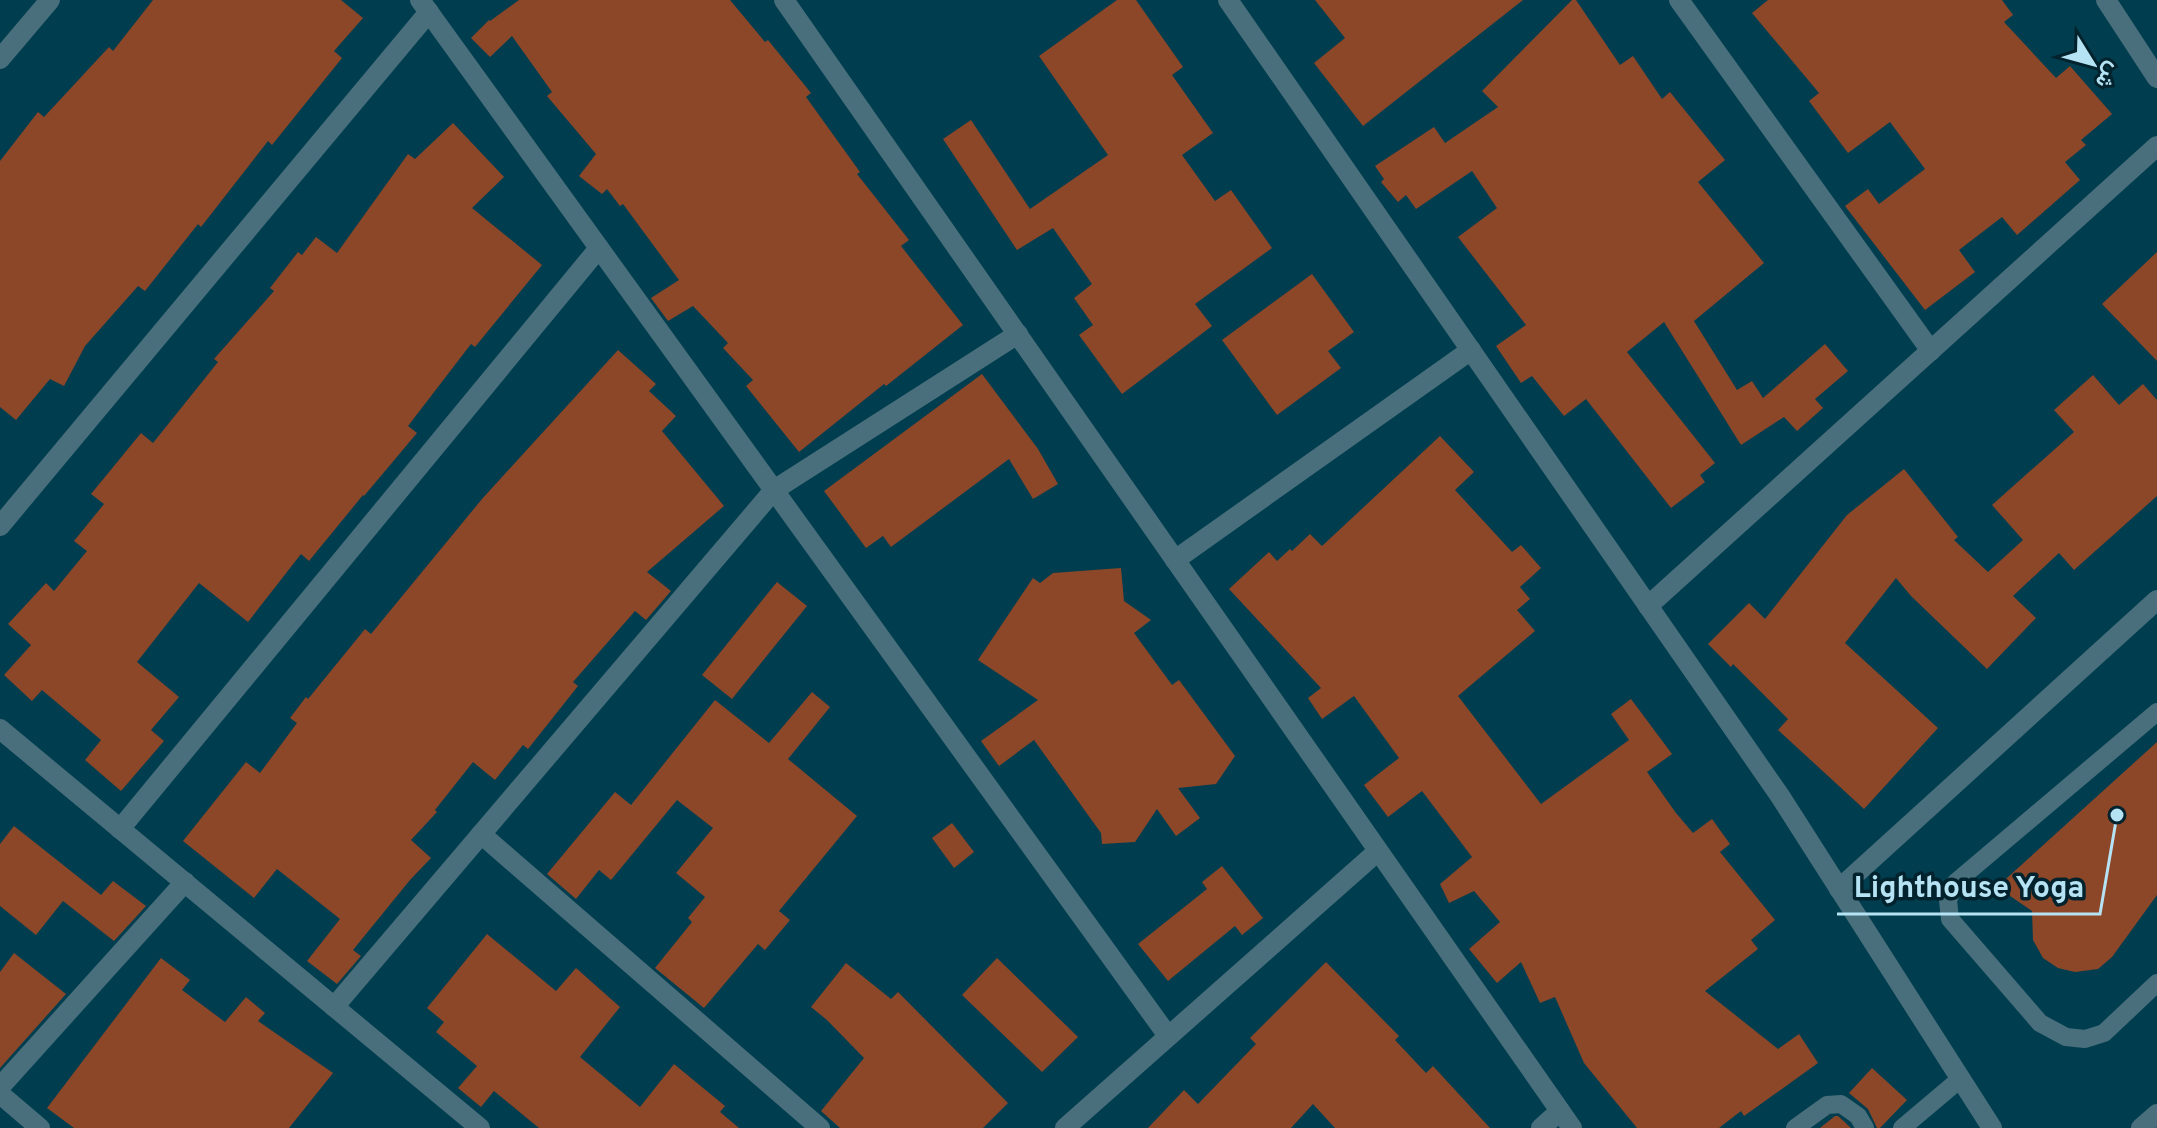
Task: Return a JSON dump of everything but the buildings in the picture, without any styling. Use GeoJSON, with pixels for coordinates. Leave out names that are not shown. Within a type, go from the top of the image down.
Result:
{"type":"FeatureCollection","features":[{"type":"Feature","properties":{"kind":"street"},"geometry":{"type":"LineString","coordinates":[[0,59],[50,0]]}},
{"type":"Feature","properties":{"kind":"street"},"geometry":{"type":"LineString","coordinates":[[784,0],[1566,1120],[1541,1128]]}},
{"type":"Feature","properties":{"kind":"street"},"geometry":{"type":"LineString","coordinates":[[1228,0],[1780,796],[1992,1128]]}},
{"type":"Feature","properties":{"kind":"street"},"geometry":{"type":"LineString","coordinates":[[1679,0],[1931,351]]}},
{"type":"Feature","properties":{"kind":"street"},"geometry":{"type":"LineString","coordinates":[[2106,0],[2157,78]]}},
{"type":"Feature","properties":{"kind":"street"},"geometry":{"type":"LineString","coordinates":[[0,526],[425,6],[1168,1036]]}},
{"type":"Feature","properties":{"kind":"street"},"geometry":{"type":"LineString","coordinates":[[1648,606],[2157,146]]}},
{"type":"Feature","properties":{"kind":"street"},"geometry":{"type":"LineString","coordinates":[[120,829],[599,248]]}},
{"type":"Feature","properties":{"kind":"street"},"geometry":{"type":"LineString","coordinates":[[334,1007],[774,490],[1018,334]]}},
{"type":"Feature","properties":{"kind":"street"},"geometry":{"type":"LineString","coordinates":[[1175,560],[1471,350]]}},
{"type":"Feature","properties":{"kind":"street"},"geometry":{"type":"LineString","coordinates":[[1839,889],[2157,600]]}},
{"type":"Feature","properties":{"kind":"street"},"geometry":{"type":"LineString","coordinates":[[0,729],[480,1128]]}},
{"type":"Feature","properties":{"kind":"street"},"geometry":{"type":"LineString","coordinates":[[481,834],[820,1128]]}},
{"type":"Feature","properties":{"kind":"street"},"geometry":{"type":"LineString","coordinates":[[1065,1128],[1378,851]]}},
{"type":"Feature","properties":{"kind":"street"},"geometry":{"type":"LineString","coordinates":[[0,1087],[185,882]]}},
{"type":"Feature","properties":{"kind":"street"},"geometry":{"type":"LineString","coordinates":[[0,1094],[40,1128]]}},
{"type":"Feature","properties":{"kind":"street"},"geometry":{"type":"LineString","coordinates":[[2141,1128],[2157,1114]]}},
{"type":"Feature","properties":{"kind":"lane"},"geometry":{"type":"LineString","coordinates":[[2157,712],[1956,882],[1948,900],[1950,919],[2040,1023],[2066,1037],[2085,1039],[2104,1033],[2157,983]]}},
{"type":"Feature","properties":{"kind":"lane"},"geometry":{"type":"LineString","coordinates":[[1902,1128],[1960,1079]]}},
{"type":"Feature","properties":{"kind":"lane"},"geometry":{"type":"LineString","coordinates":[[1795,1128],[1827,1105],[1841,1104],[1858,1116],[1865,1128]]}},
{"type":"Feature","properties":{"kind":"place","name":"Lighthouse Yoga"},"geometry":{"type":"Point","coordinates":[2117,815]}}]}
